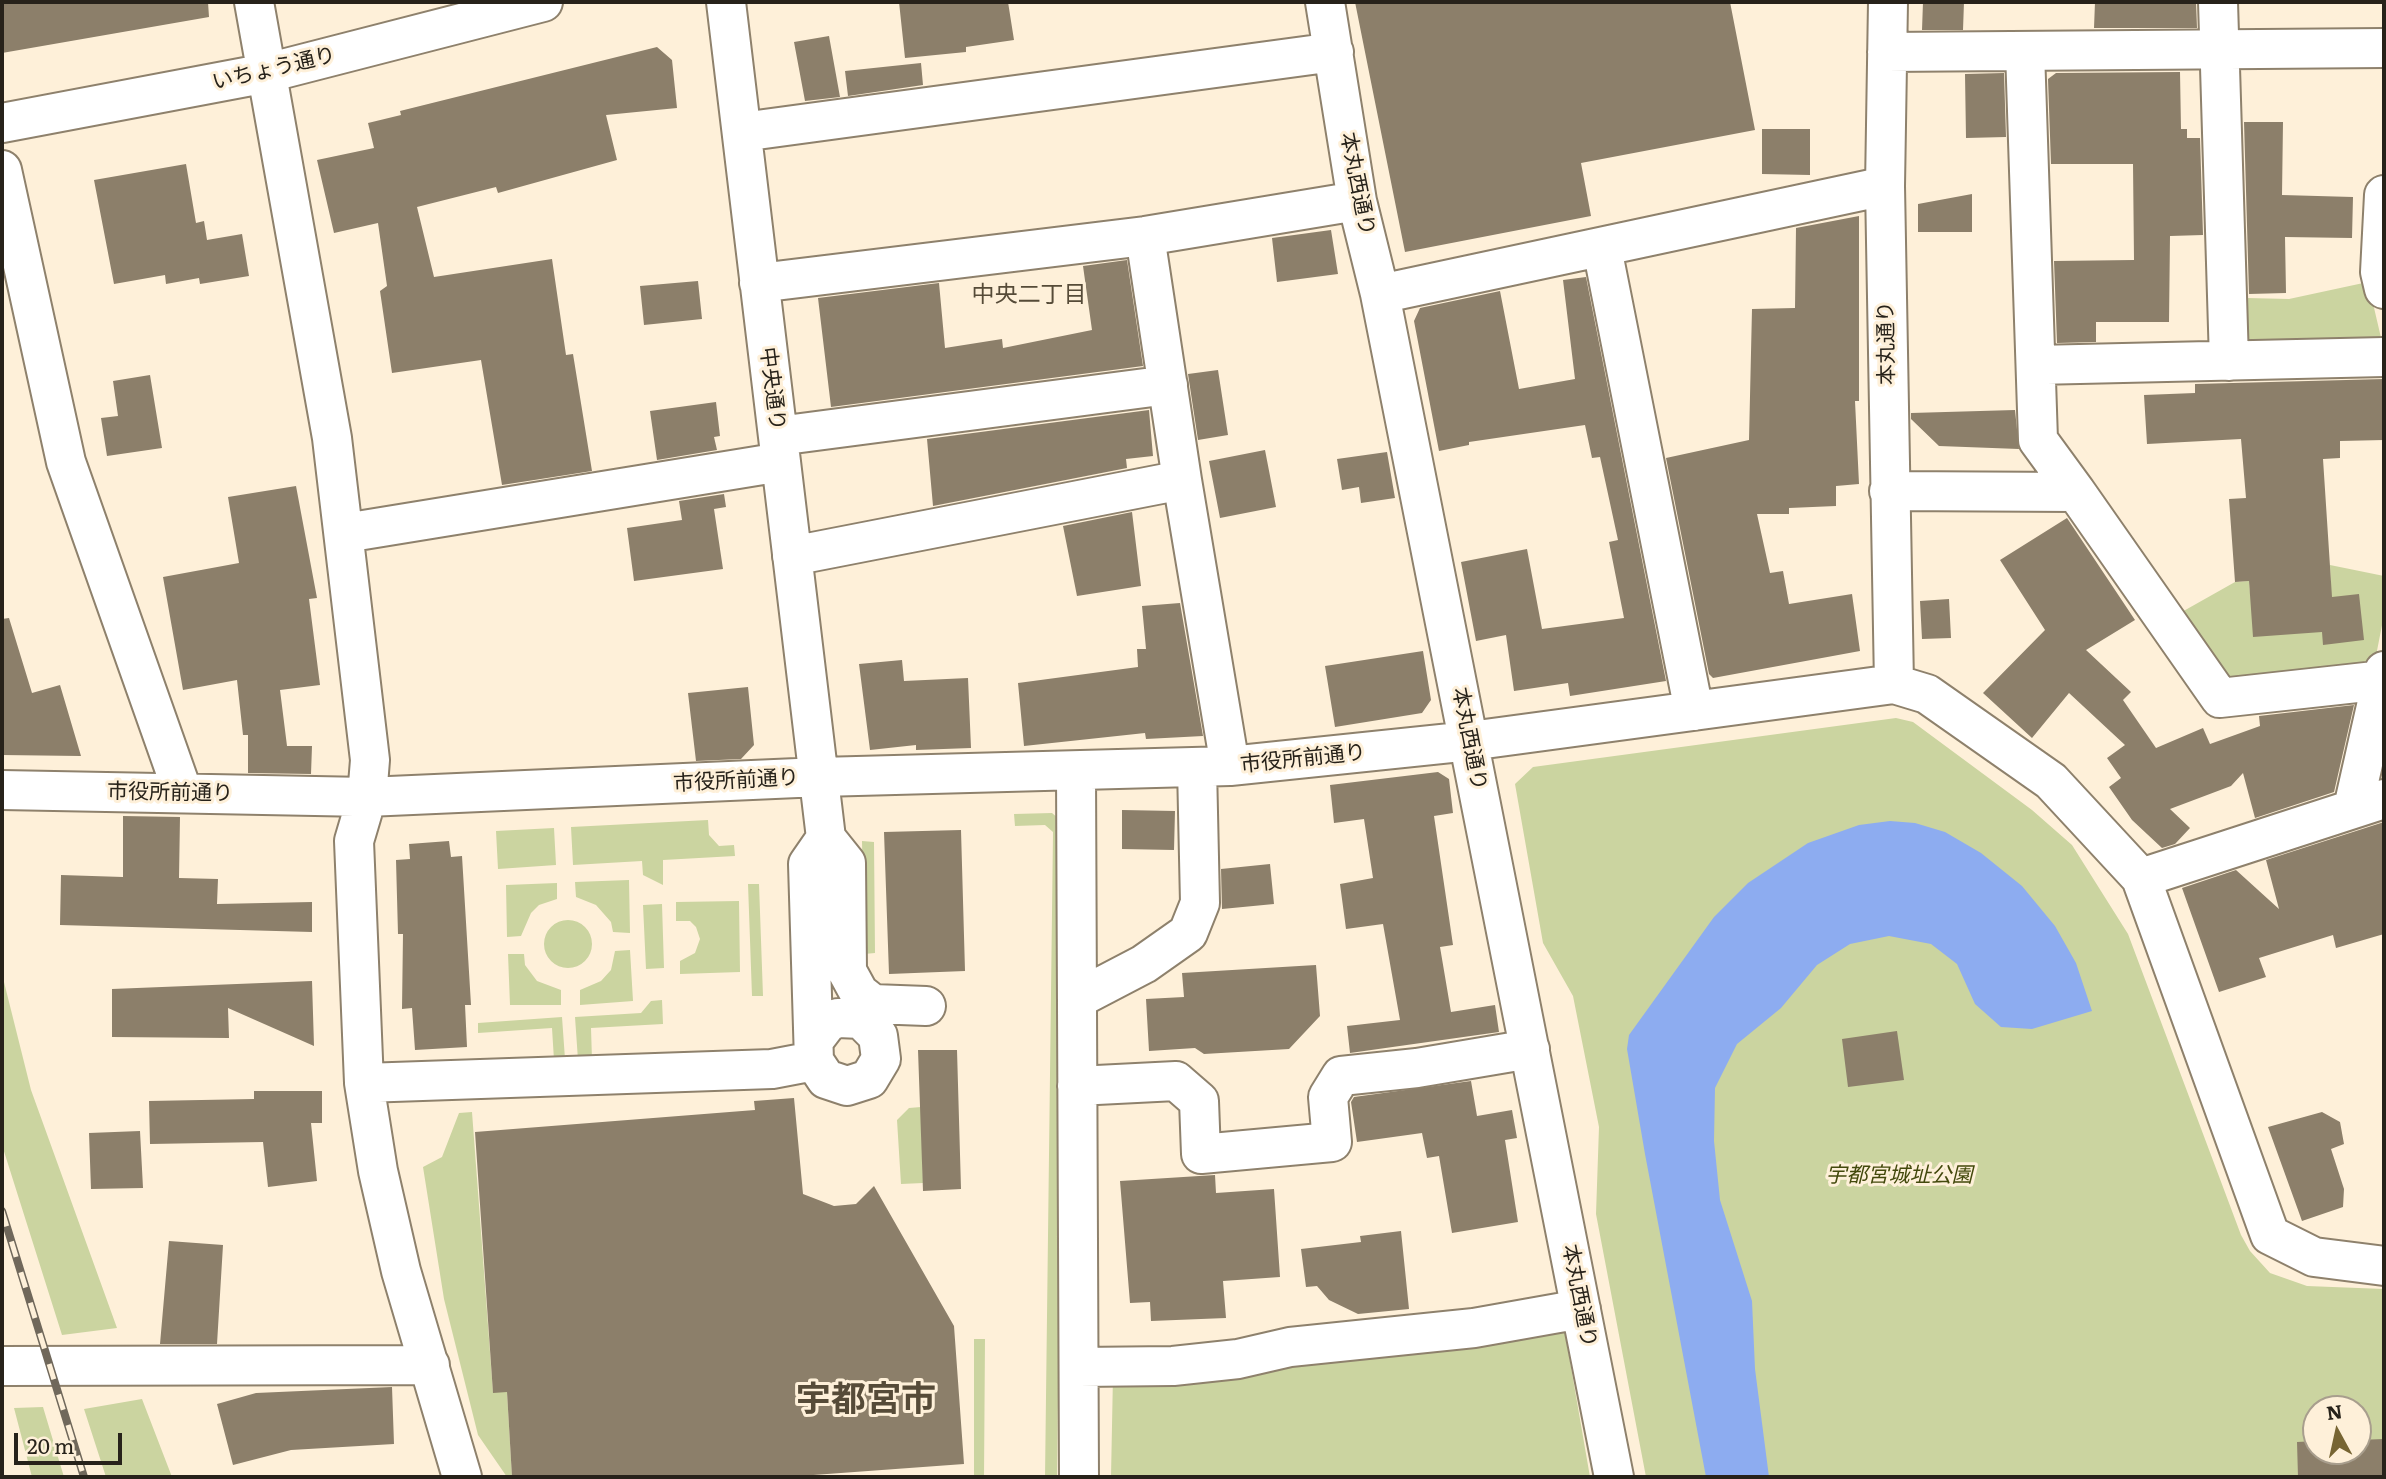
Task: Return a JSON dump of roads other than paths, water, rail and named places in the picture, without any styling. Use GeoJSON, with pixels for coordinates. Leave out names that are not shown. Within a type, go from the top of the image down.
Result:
{"type":"FeatureCollection","features":[{"type":"Feature","properties":{"kind":"street"},"geometry":{"type":"LineString","coordinates":[[254,2],[332,438],[370,760],[367,797],[354,841],[364,1083],[377,1171],[401,1270],[462,1477]]}},
{"type":"Feature","properties":{"kind":"street","name":"いちょう通り"},"geometry":{"type":"LineString","coordinates":[[2,123],[267,73],[475,10],[543,2]]}},
{"type":"Feature","properties":{"kind":"street","name":"中央通り"},"geometry":{"type":"LineString","coordinates":[[726,2],[827,838]]}},
{"type":"Feature","properties":{"kind":"street","name":"本丸西通り"},"geometry":{"type":"LineString","coordinates":[[1325,2],[1357,201],[1380,294],[1614,1477]]}},
{"type":"Feature","properties":{"kind":"street","name":"本丸通り"},"geometry":{"type":"LineString","coordinates":[[1888,2],[1885,186],[1894,684]]}},
{"type":"Feature","properties":{"kind":"street"},"geometry":{"type":"LineString","coordinates":[[2218,2],[2229,361]]}},
{"type":"Feature","properties":{"kind":"street"},"geometry":{"type":"LineString","coordinates":[[1886,52],[2384,48]]}},
{"type":"Feature","properties":{"kind":"street"},"geometry":{"type":"LineString","coordinates":[[2025,51],[2038,440],[2220,698],[2384,677],[2369,803],[2141,878]]}},
{"type":"Feature","properties":{"kind":"street"},"geometry":{"type":"LineString","coordinates":[[741,132],[1334,52]]}},
{"type":"Feature","properties":{"kind":"street"},"geometry":{"type":"LineString","coordinates":[[2,170],[66,462],[183,793]]}},
{"type":"Feature","properties":{"kind":"street"},"geometry":{"type":"LineString","coordinates":[[1380,294],[1885,186]]}},
{"type":"Feature","properties":{"kind":"street"},"geometry":{"type":"LineString","coordinates":[[2384,195],[2380,272],[2384,289]]}},
{"type":"Feature","properties":{"kind":"street"},"geometry":{"type":"LineString","coordinates":[[759,283],[1145,236],[1357,201]]}},
{"type":"Feature","properties":{"kind":"street"},"geometry":{"type":"LineString","coordinates":[[1077,999],[1144,964],[1188,933],[1200,903],[1214,767],[1182,480],[1145,236]]}},
{"type":"Feature","properties":{"kind":"street"},"geometry":{"type":"LineString","coordinates":[[1602,248],[1694,711]]}},
{"type":"Feature","properties":{"kind":"street"},"geometry":{"type":"LineString","coordinates":[[2036,365],[2384,357]]}},
{"type":"Feature","properties":{"kind":"street"},"geometry":{"type":"LineString","coordinates":[[345,533],[780,449],[1168,384]]}},
{"type":"Feature","properties":{"kind":"street"},"geometry":{"type":"LineString","coordinates":[[792,556],[1182,480]]}},
{"type":"Feature","properties":{"kind":"street"},"geometry":{"type":"LineString","coordinates":[[1889,491],[2076,492]]}},
{"type":"Feature","properties":{"kind":"street"},"geometry":{"type":"LineString","coordinates":[[1894,684],[1927,694],[2051,781],[2141,878],[2270,1235],[2314,1257],[2384,1266]]}},
{"type":"Feature","properties":{"kind":"street","name":"市役所前通り"},"geometry":{"type":"LineString","coordinates":[[2,790],[367,797],[820,777],[1214,767],[1470,741],[1894,684]]}},
{"type":"Feature","properties":{"kind":"street"},"geometry":{"type":"LineString","coordinates":[[1076,771],[1079,1477]]}},
{"type":"Feature","properties":{"kind":"street"},"geometry":{"type":"LineString","coordinates":[[847,971],[859,993],[873,1004],[927,1014],[900,1024],[890,1031],[882,1047],[877,1070],[858,1084],[836,1084],[819,1071],[814,1050],[808,864],[827,838],[846,863],[847,971],[850,1017]]}},
{"type":"Feature","properties":{"kind":"street"},"geometry":{"type":"LineString","coordinates":[[364,1083],[758,1069],[814,1050],[828,1022],[850,1017],[871,1026],[882,1047]]}},
{"type":"Feature","properties":{"kind":"street"},"geometry":{"type":"LineString","coordinates":[[1077,1086],[1176,1081],[1199,1101],[1201,1154],[1332,1142],[1328,1097],[1341,1076],[1417,1068],[1530,1049]]}},
{"type":"Feature","properties":{"kind":"street"},"geometry":{"type":"LineString","coordinates":[[1079,1367],[1172,1366],[1238,1359],[1303,1345],[1474,1328],[1581,1309]]}},
{"type":"Feature","properties":{"kind":"street"},"geometry":{"type":"LineString","coordinates":[[2,1366],[430,1365]]}},
{"type":"Feature","properties":{"kind":"water"},"geometry":{"type":"Polygon","coordinates":[[[1890,821],[1915,823],[1945,832],[1981,853],[2022,886],[2055,926],[2076,963],[2092,1011],[2032,1029],[2001,1027],[1975,1004],[1957,964],[1931,944],[1889,936],[1850,944],[1817,965],[1781,1008],[1737,1044],[1715,1088],[1714,1141],[1720,1200],[1752,1301],[1755,1369],[1769,1477],[1706,1477],[1645,1154],[1627,1049],[1629,1035],[1714,917],[1748,883],[1808,843],[1859,825],[1890,821]]]}},
{"type":"Feature","properties":{"kind":"railway"},"geometry":{"type":"LineString","coordinates":[[2,1211],[84,1477]]}},
{"type":"Feature","properties":{"kind":"district","name":"中央二丁目"},"geometry":{"type":"Point","coordinates":[1029,295]}},
{"type":"Feature","properties":{"kind":"district","name":"宇都宮市"},"geometry":{"type":"Point","coordinates":[866,1401]}},
{"type":"Feature","properties":{"kind":"park label","name":"宇都宮城址公園"},"geometry":{"type":"Point","coordinates":[1899,1176]}}]}
